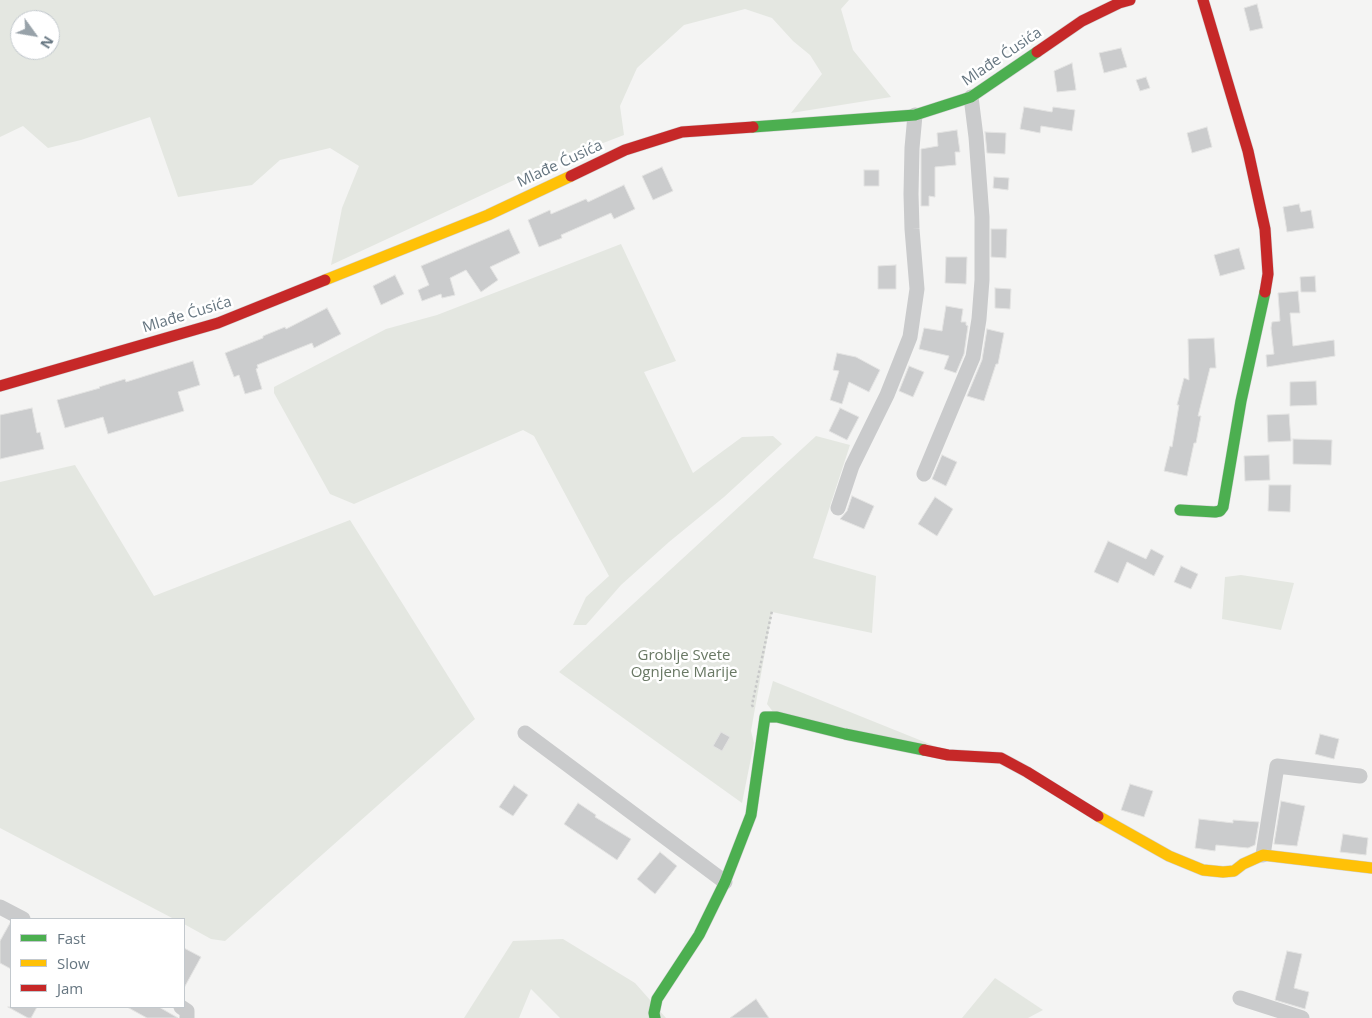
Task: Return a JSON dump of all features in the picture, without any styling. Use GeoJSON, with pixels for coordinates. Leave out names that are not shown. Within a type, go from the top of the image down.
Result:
{"type":"FeatureCollection","features":[{"type":"Feature","properties":{"kind":"street","name":"Mlađe Ćusića"},"geometry":{"type":"LineString","coordinates":[[0,386],[218,324],[488,215],[626,150],[682,132],[915,115],[971,97],[1082,21],[1119,3],[1130,0]]}},
{"type":"Feature","properties":{"kind":"street"},"geometry":{"type":"LineString","coordinates":[[1180,510],[1215,512],[1220,511],[1223,507],[1241,401],[1258,332],[1268,274],[1265,230],[1248,151],[1203,0]]}},
{"type":"Feature","properties":{"kind":"street"},"geometry":{"type":"LineString","coordinates":[[924,474],[974,357],[979,319],[982,280],[982,217],[971,97]]}},
{"type":"Feature","properties":{"kind":"street"},"geometry":{"type":"LineString","coordinates":[[838,508],[852,466],[887,395],[910,337],[917,289],[911,194],[915,115]]}},
{"type":"Feature","properties":{"kind":"street"},"geometry":{"type":"LineString","coordinates":[[656,1018],[654,1013],[657,999],[699,935],[725,882],[751,815],[765,717],[777,717],[846,734],[948,755],[1001,758],[1169,856],[1203,870],[1234,871],[1243,864],[1263,855],[1372,868]]}},
{"type":"Feature","properties":{"kind":"street"},"geometry":{"type":"LineString","coordinates":[[525,733],[725,882]]}},
{"type":"Feature","properties":{"kind":"street"},"geometry":{"type":"LineString","coordinates":[[1263,855],[1277,766],[1360,776]]}},
{"type":"Feature","properties":{"kind":"street"},"geometry":{"type":"LineString","coordinates":[[0,907],[21,918]]}},
{"type":"Feature","properties":{"kind":"street"},"geometry":{"type":"LineString","coordinates":[[1240,998],[1302,1018]]}},
{"type":"Feature","properties":{"kind":"path"},"geometry":{"type":"LineString","coordinates":[[763,724],[752,705],[772,611]]}},
{"type":"Feature","properties":{"kind":"green space"},"geometry":{"type":"Polygon","coordinates":[[[0,0],[849,0],[841,9],[853,50],[891,97],[791,113],[822,74],[810,55],[793,41],[772,18],[745,9],[684,25],[637,68],[620,106],[624,135],[551,163],[331,265],[342,208],[359,166],[330,148],[280,160],[252,185],[178,197],[150,117],[81,140],[48,148],[23,126],[0,137],[0,0]]]}},
{"type":"Feature","properties":{"kind":"green space"},"geometry":{"type":"Polygon","coordinates":[[[621,244],[676,361],[644,372],[693,473],[742,437],[773,436],[782,444],[724,497],[669,542],[621,585],[586,625],[573,625],[586,597],[609,576],[534,436],[523,430],[354,504],[330,494],[274,393],[274,387],[386,329],[437,315],[621,244]]]}},
{"type":"Feature","properties":{"kind":"green space","name":"Groblje Svete Ognjene Marije"},"geometry":{"type":"Polygon","coordinates":[[[816,436],[850,445],[813,558],[876,576],[872,633],[772,612],[751,731],[754,743],[742,803],[559,672],[816,436]]]}},
{"type":"Feature","properties":{"kind":"green space"},"geometry":{"type":"Polygon","coordinates":[[[75,465],[154,596],[350,520],[475,719],[225,941],[211,939],[185,925],[185,918],[172,918],[0,828],[0,482],[75,465]]]}},
{"type":"Feature","properties":{"kind":"green space"},"geometry":{"type":"Polygon","coordinates":[[[1241,575],[1294,583],[1281,630],[1222,619],[1225,577],[1241,575]]]}},
{"type":"Feature","properties":{"kind":"green space"},"geometry":{"type":"Polygon","coordinates":[[[773,681],[937,747],[777,717],[767,704],[773,681]]]}},
{"type":"Feature","properties":{"kind":"green space"},"geometry":{"type":"Polygon","coordinates":[[[563,939],[635,983],[666,1018],[560,1018],[531,989],[519,1018],[464,1018],[513,941],[563,939]]]}},
{"type":"Feature","properties":{"kind":"green space"},"geometry":{"type":"Polygon","coordinates":[[[995,978],[1043,1010],[1028,1018],[962,1018],[995,978]]]}},
{"type":"Feature","properties":{"kind":"building"},"geometry":{"type":"Polygon","coordinates":[[[1257,4],[1263,28],[1250,31],[1244,8],[1257,4]]]}},
{"type":"Feature","properties":{"kind":"building"},"geometry":{"type":"Polygon","coordinates":[[[1121,48],[1127,67],[1104,73],[1099,53],[1121,48]]]}},
{"type":"Feature","properties":{"kind":"building"},"geometry":{"type":"Polygon","coordinates":[[[1072,63],[1076,90],[1057,92],[1054,71],[1072,63]]]}},
{"type":"Feature","properties":{"kind":"building"},"geometry":{"type":"Polygon","coordinates":[[[1146,77],[1150,88],[1140,91],[1136,80],[1146,77]]]}},
{"type":"Feature","properties":{"kind":"building"},"geometry":{"type":"Polygon","coordinates":[[[1024,107],[1052,112],[1053,107],[1075,110],[1072,131],[1041,126],[1040,133],[1020,129],[1024,107]]]}},
{"type":"Feature","properties":{"kind":"building"},"geometry":{"type":"Polygon","coordinates":[[[1207,127],[1212,147],[1192,153],[1187,133],[1207,127]]]}},
{"type":"Feature","properties":{"kind":"building"},"geometry":{"type":"Polygon","coordinates":[[[957,130],[960,152],[955,152],[956,165],[935,167],[935,197],[929,196],[929,206],[921,206],[921,149],[938,146],[937,133],[957,130]]]}},
{"type":"Feature","properties":{"kind":"building"},"geometry":{"type":"Polygon","coordinates":[[[985,132],[1006,133],[1005,154],[987,153],[985,132]]]}},
{"type":"Feature","properties":{"kind":"building"},"geometry":{"type":"Polygon","coordinates":[[[662,167],[673,191],[653,200],[642,176],[662,167]]]}},
{"type":"Feature","properties":{"kind":"building"},"geometry":{"type":"Polygon","coordinates":[[[864,170],[879,170],[879,186],[864,186],[864,170]]]}},
{"type":"Feature","properties":{"kind":"building"},"geometry":{"type":"Polygon","coordinates":[[[994,177],[1009,178],[1008,190],[993,188],[994,177]]]}},
{"type":"Feature","properties":{"kind":"building"},"geometry":{"type":"Polygon","coordinates":[[[624,185],[635,209],[614,219],[611,213],[561,235],[562,238],[539,247],[528,220],[550,210],[551,214],[586,199],[588,202],[624,185]]]}},
{"type":"Feature","properties":{"kind":"building"},"geometry":{"type":"Polygon","coordinates":[[[1299,204],[1301,212],[1311,210],[1314,228],[1287,232],[1283,207],[1299,204]]]}},
{"type":"Feature","properties":{"kind":"building"},"geometry":{"type":"Polygon","coordinates":[[[509,229],[520,253],[490,267],[498,280],[481,292],[466,270],[450,278],[455,295],[442,298],[441,294],[422,301],[418,290],[429,285],[421,266],[509,229]]]}},
{"type":"Feature","properties":{"kind":"building"},"geometry":{"type":"Polygon","coordinates":[[[991,229],[1007,229],[1006,258],[991,257],[991,229]]]}},
{"type":"Feature","properties":{"kind":"building"},"geometry":{"type":"Polygon","coordinates":[[[1239,248],[1245,269],[1220,276],[1214,255],[1239,248]]]}},
{"type":"Feature","properties":{"kind":"building"},"geometry":{"type":"Polygon","coordinates":[[[946,257],[967,257],[966,284],[945,283],[946,257]]]}},
{"type":"Feature","properties":{"kind":"building"},"geometry":{"type":"Polygon","coordinates":[[[896,265],[896,289],[878,289],[878,266],[896,265]]]}},
{"type":"Feature","properties":{"kind":"building"},"geometry":{"type":"Polygon","coordinates":[[[395,275],[404,294],[381,305],[373,286],[395,275]]]}},
{"type":"Feature","properties":{"kind":"building"},"geometry":{"type":"Polygon","coordinates":[[[1315,276],[1316,292],[1301,292],[1300,277],[1315,276]]]}},
{"type":"Feature","properties":{"kind":"building"},"geometry":{"type":"Polygon","coordinates":[[[995,288],[1011,289],[1010,309],[995,308],[995,288]]]}},
{"type":"Feature","properties":{"kind":"building"},"geometry":{"type":"Polygon","coordinates":[[[1298,291],[1300,313],[1290,313],[1293,346],[1334,340],[1335,356],[1267,367],[1266,355],[1274,354],[1272,322],[1280,321],[1278,293],[1298,291]]]}},
{"type":"Feature","properties":{"kind":"building"},"geometry":{"type":"Polygon","coordinates":[[[946,306],[963,309],[961,322],[966,322],[968,326],[964,354],[956,373],[944,369],[949,356],[919,349],[924,328],[942,331],[946,306]]]}},
{"type":"Feature","properties":{"kind":"building"},"geometry":{"type":"Polygon","coordinates":[[[327,308],[341,334],[314,348],[312,343],[257,365],[258,368],[256,369],[262,389],[245,394],[239,375],[234,377],[225,353],[285,327],[286,329],[327,308]]]}},
{"type":"Feature","properties":{"kind":"building"},"geometry":{"type":"Polygon","coordinates":[[[987,329],[1004,333],[998,364],[996,364],[984,401],[967,396],[982,360],[987,329]]]}},
{"type":"Feature","properties":{"kind":"building"},"geometry":{"type":"Polygon","coordinates":[[[1214,338],[1216,368],[1210,368],[1198,416],[1201,416],[1196,443],[1194,443],[1187,476],[1164,471],[1170,446],[1172,447],[1179,405],[1177,405],[1184,378],[1189,380],[1188,339],[1214,338]]]}},
{"type":"Feature","properties":{"kind":"building"},"geometry":{"type":"Polygon","coordinates":[[[837,353],[856,357],[880,370],[869,392],[849,382],[842,404],[830,400],[839,371],[833,370],[837,353]]]}},
{"type":"Feature","properties":{"kind":"building"},"geometry":{"type":"Polygon","coordinates":[[[193,361],[200,385],[178,392],[184,411],[108,434],[103,417],[65,428],[57,400],[125,379],[126,382],[193,361]]]}},
{"type":"Feature","properties":{"kind":"building"},"geometry":{"type":"Polygon","coordinates":[[[909,366],[924,372],[913,397],[899,391],[909,366]]]}},
{"type":"Feature","properties":{"kind":"building"},"geometry":{"type":"Polygon","coordinates":[[[1316,381],[1317,405],[1290,406],[1290,382],[1316,381]]]}},
{"type":"Feature","properties":{"kind":"building"},"geometry":{"type":"Polygon","coordinates":[[[32,408],[37,433],[40,432],[44,449],[0,459],[0,415],[32,408]]]}},
{"type":"Feature","properties":{"kind":"building"},"geometry":{"type":"Polygon","coordinates":[[[840,408],[859,417],[847,440],[829,431],[840,408]]]}},
{"type":"Feature","properties":{"kind":"building"},"geometry":{"type":"Polygon","coordinates":[[[1289,414],[1291,441],[1268,442],[1267,415],[1289,414]]]}},
{"type":"Feature","properties":{"kind":"building"},"geometry":{"type":"Polygon","coordinates":[[[1293,439],[1332,440],[1331,465],[1293,464],[1293,439]]]}},
{"type":"Feature","properties":{"kind":"building"},"geometry":{"type":"Polygon","coordinates":[[[942,455],[957,462],[946,486],[932,479],[942,455]]]}},
{"type":"Feature","properties":{"kind":"building"},"geometry":{"type":"Polygon","coordinates":[[[1269,455],[1270,480],[1245,481],[1244,456],[1269,455]]]}},
{"type":"Feature","properties":{"kind":"building"},"geometry":{"type":"Polygon","coordinates":[[[1269,485],[1291,485],[1290,512],[1268,511],[1269,485]]]}},
{"type":"Feature","properties":{"kind":"building"},"geometry":{"type":"Polygon","coordinates":[[[852,496],[874,506],[864,529],[840,519],[847,511],[852,496]]]}},
{"type":"Feature","properties":{"kind":"building"},"geometry":{"type":"Polygon","coordinates":[[[935,497],[953,509],[937,536],[918,524],[935,497]]]}},
{"type":"Feature","properties":{"kind":"building"},"geometry":{"type":"Polygon","coordinates":[[[1108,541],[1146,559],[1151,549],[1164,556],[1154,576],[1127,562],[1118,583],[1094,572],[1108,541]]]}},
{"type":"Feature","properties":{"kind":"building"},"geometry":{"type":"Polygon","coordinates":[[[1181,566],[1198,574],[1191,589],[1174,582],[1181,566]]]}},
{"type":"Feature","properties":{"kind":"building"},"geometry":{"type":"Polygon","coordinates":[[[721,732],[730,737],[722,751],[713,746],[721,732]]]}},
{"type":"Feature","properties":{"kind":"building"},"geometry":{"type":"Polygon","coordinates":[[[1320,734],[1339,739],[1334,759],[1315,754],[1320,734]]]}},
{"type":"Feature","properties":{"kind":"building"},"geometry":{"type":"Polygon","coordinates":[[[1130,784],[1153,791],[1144,817],[1121,810],[1130,784]]]}},
{"type":"Feature","properties":{"kind":"building"},"geometry":{"type":"Polygon","coordinates":[[[514,785],[528,795],[513,816],[499,807],[514,785]]]}},
{"type":"Feature","properties":{"kind":"building"},"geometry":{"type":"Polygon","coordinates":[[[1281,801],[1305,806],[1297,846],[1274,844],[1281,801]]]}},
{"type":"Feature","properties":{"kind":"building"},"geometry":{"type":"Polygon","coordinates":[[[578,803],[596,815],[595,817],[631,839],[617,860],[564,824],[578,803]]]}},
{"type":"Feature","properties":{"kind":"building"},"geometry":{"type":"Polygon","coordinates":[[[1199,819],[1233,823],[1233,820],[1259,822],[1255,845],[1248,848],[1216,845],[1215,851],[1195,848],[1199,819]]]}},
{"type":"Feature","properties":{"kind":"building"},"geometry":{"type":"Polygon","coordinates":[[[1343,834],[1368,838],[1366,855],[1340,852],[1343,834]]]}},
{"type":"Feature","properties":{"kind":"building"},"geometry":{"type":"Polygon","coordinates":[[[660,852],[677,866],[655,894],[637,879],[660,852]]]}},
{"type":"Feature","properties":{"kind":"building"},"geometry":{"type":"Polygon","coordinates":[[[10,923],[10,968],[0,963],[0,941],[10,923]]]}},
{"type":"Feature","properties":{"kind":"building"},"geometry":{"type":"Polygon","coordinates":[[[185,949],[201,957],[185,986],[185,949]]]}},
{"type":"Feature","properties":{"kind":"building"},"geometry":{"type":"Polygon","coordinates":[[[1287,951],[1302,954],[1294,988],[1309,992],[1305,1009],[1275,1000],[1287,951]]]}},
{"type":"Feature","properties":{"kind":"building"},"geometry":{"type":"Polygon","coordinates":[[[756,999],[769,1018],[730,1018],[756,999]]]}},
{"type":"Feature","properties":{"kind":"building"},"geometry":{"type":"Polygon","coordinates":[[[8,1007],[36,1008],[31,1018],[8,1007]]]}},
{"type":"Feature","properties":{"kind":"building"},"geometry":{"type":"Polygon","coordinates":[[[129,1008],[161,1008],[178,1018],[147,1018],[129,1008]]]}},
{"type":"Feature","properties":{"kind":"traffic: fast"},"geometry":{"type":"LineString","coordinates":[[753,127],[915,115],[971,97],[1037,52]]}},
{"type":"Feature","properties":{"kind":"traffic: fast"},"geometry":{"type":"LineString","coordinates":[[1180,510],[1215,512],[1220,511],[1223,507],[1241,401],[1265,292]]}},
{"type":"Feature","properties":{"kind":"traffic: fast"},"geometry":{"type":"LineString","coordinates":[[655,1018],[654,1013],[657,999],[699,935],[725,882],[751,815],[765,717],[777,717],[845,734],[924,750]]}},
{"type":"Feature","properties":{"kind":"traffic: slow"},"geometry":{"type":"LineString","coordinates":[[325,280],[488,215],[571,176]]}},
{"type":"Feature","properties":{"kind":"traffic: slow"},"geometry":{"type":"LineString","coordinates":[[1098,816],[1169,856],[1203,870],[1234,871],[1243,864],[1263,855],[1372,868]]}},
{"type":"Feature","properties":{"kind":"traffic: jam"},"geometry":{"type":"LineString","coordinates":[[1037,52],[1082,21],[1119,3],[1130,0]]}},
{"type":"Feature","properties":{"kind":"traffic: jam"},"geometry":{"type":"LineString","coordinates":[[1203,0],[1248,151],[1265,229],[1268,274],[1265,292]]}},
{"type":"Feature","properties":{"kind":"traffic: jam"},"geometry":{"type":"LineString","coordinates":[[571,176],[625,150],[682,132],[753,127]]}},
{"type":"Feature","properties":{"kind":"traffic: jam"},"geometry":{"type":"LineString","coordinates":[[0,386],[218,323],[325,280]]}},
{"type":"Feature","properties":{"kind":"traffic: jam"},"geometry":{"type":"LineString","coordinates":[[924,750],[948,755],[1001,758],[1098,816]]}}]}
